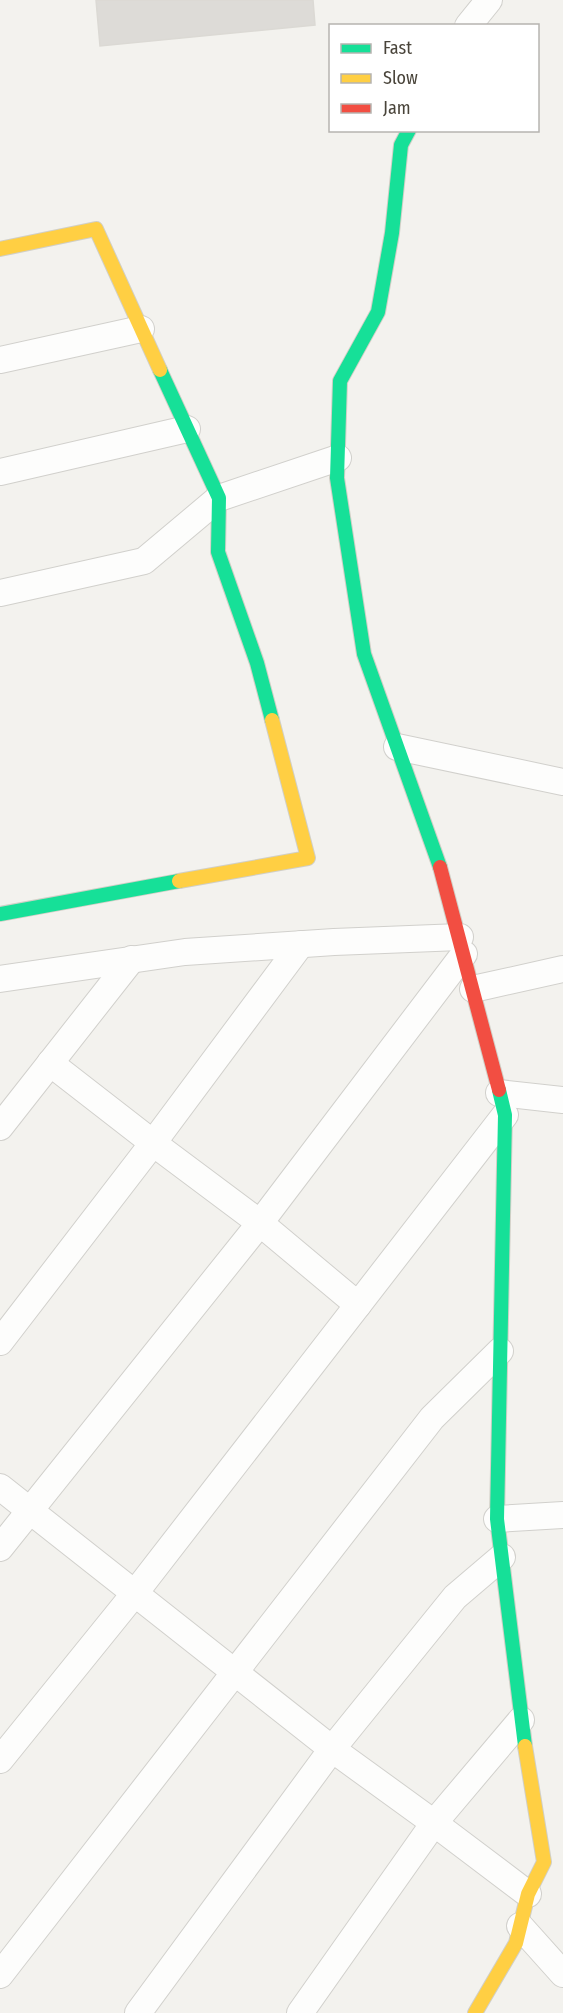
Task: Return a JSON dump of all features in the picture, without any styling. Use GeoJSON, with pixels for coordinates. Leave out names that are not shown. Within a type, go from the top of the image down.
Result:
{"type":"FeatureCollection","features":[{"type":"Feature","properties":{"kind":"street"},"geometry":{"type":"LineString","coordinates":[[470,24],[489,0]]}},
{"type":"Feature","properties":{"kind":"street"},"geometry":{"type":"LineString","coordinates":[[408,132],[401,145],[392,233],[378,312],[340,381],[337,478],[364,654],[445,880],[502,1104],[497,1519],[521,1720],[554,1855],[528,1894],[516,1943],[476,2013]]}},
{"type":"Feature","properties":{"kind":"street"},"geometry":{"type":"LineString","coordinates":[[0,249],[96,229],[219,498],[218,552],[257,663],[308,858],[0,914]]}},
{"type":"Feature","properties":{"kind":"street"},"geometry":{"type":"LineString","coordinates":[[0,360],[141,329]]}},
{"type":"Feature","properties":{"kind":"street"},"geometry":{"type":"LineString","coordinates":[[0,472],[187,429]]}},
{"type":"Feature","properties":{"kind":"street"},"geometry":{"type":"LineString","coordinates":[[0,593],[144,561],[219,498],[338,458]]}},
{"type":"Feature","properties":{"kind":"street"},"geometry":{"type":"LineString","coordinates":[[397,747],[563,782]]}},
{"type":"Feature","properties":{"kind":"street"},"geometry":{"type":"LineString","coordinates":[[0,979],[185,952],[301,944],[462,945]]}},
{"type":"Feature","properties":{"kind":"street"},"geometry":{"type":"LineString","coordinates":[[0,1342],[153,1143],[301,944]]}},
{"type":"Feature","properties":{"kind":"street"},"geometry":{"type":"LineString","coordinates":[[0,1548],[260,1223],[462,945]]}},
{"type":"Feature","properties":{"kind":"street"},"geometry":{"type":"LineString","coordinates":[[0,1127],[132,960]]}},
{"type":"Feature","properties":{"kind":"street"},"geometry":{"type":"LineString","coordinates":[[473,989],[563,969]]}},
{"type":"Feature","properties":{"kind":"street"},"geometry":{"type":"LineString","coordinates":[[50,1063],[260,1223],[358,1305]]}},
{"type":"Feature","properties":{"kind":"street"},"geometry":{"type":"LineString","coordinates":[[502,1104],[563,1100]]}},
{"type":"Feature","properties":{"kind":"street"},"geometry":{"type":"LineString","coordinates":[[0,1760],[135,1593],[358,1305],[502,1104]]}},
{"type":"Feature","properties":{"kind":"street"},"geometry":{"type":"LineString","coordinates":[[0,1975],[432,1418],[500,1351]]}},
{"type":"Feature","properties":{"kind":"street"},"geometry":{"type":"LineString","coordinates":[[0,1487],[332,1749],[528,1894]]}},
{"type":"Feature","properties":{"kind":"street"},"geometry":{"type":"LineString","coordinates":[[497,1519],[563,1515]]}},
{"type":"Feature","properties":{"kind":"street"},"geometry":{"type":"LineString","coordinates":[[138,2013],[332,1749],[455,1597],[502,1557]]}},
{"type":"Feature","properties":{"kind":"street"},"geometry":{"type":"LineString","coordinates":[[300,2013],[434,1823],[521,1720]]}},
{"type":"Feature","properties":{"kind":"street"},"geometry":{"type":"LineString","coordinates":[[520,1926],[563,1974]]}},
{"type":"Feature","properties":{"kind":"building"},"geometry":{"type":"Polygon","coordinates":[[[96,0],[313,0],[315,25],[100,46],[96,0]]]}},
{"type":"Feature","properties":{"kind":"traffic: fast"},"geometry":{"type":"LineString","coordinates":[[408,132],[401,145],[392,233],[378,312],[340,381],[337,478],[364,654],[440,867]]}},
{"type":"Feature","properties":{"kind":"traffic: fast"},"geometry":{"type":"LineString","coordinates":[[160,370],[219,498],[218,552],[257,663],[272,720]]}},
{"type":"Feature","properties":{"kind":"traffic: fast"},"geometry":{"type":"LineString","coordinates":[[0,914],[179,881]]}},
{"type":"Feature","properties":{"kind":"traffic: fast"},"geometry":{"type":"LineString","coordinates":[[499,1090],[505,1115],[497,1519],[525,1746]]}},
{"type":"Feature","properties":{"kind":"traffic: slow"},"geometry":{"type":"LineString","coordinates":[[0,249],[96,229],[160,370]]}},
{"type":"Feature","properties":{"kind":"traffic: slow"},"geometry":{"type":"LineString","coordinates":[[179,881],[308,858],[272,720]]}},
{"type":"Feature","properties":{"kind":"traffic: slow"},"geometry":{"type":"LineString","coordinates":[[475,2013],[516,1943],[528,1894],[544,1862],[525,1746]]}},
{"type":"Feature","properties":{"kind":"traffic: jam"},"geometry":{"type":"LineString","coordinates":[[440,867],[499,1090]]}}]}
